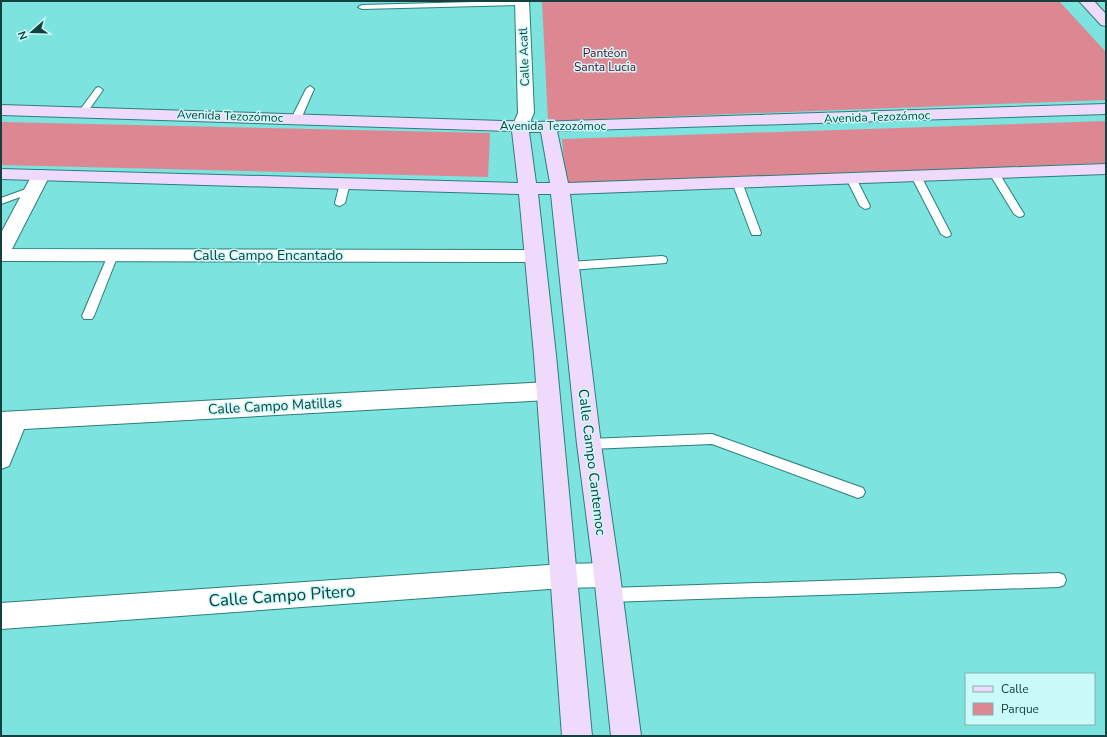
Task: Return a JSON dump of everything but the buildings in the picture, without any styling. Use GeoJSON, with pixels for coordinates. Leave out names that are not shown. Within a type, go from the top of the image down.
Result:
{"type":"FeatureCollection","features":[{"type":"Feature","properties":{"kind":"main road"},"geometry":{"type":"LineString","coordinates":[[1086,1],[1106,22]]}},
{"type":"Feature","properties":{"kind":"main road","name":"Avenida Tezozómoc"},"geometry":{"type":"LineString","coordinates":[[548,127],[1106,109]]}},
{"type":"Feature","properties":{"kind":"main road","name":"Avenida Tezozómoc"},"geometry":{"type":"LineString","coordinates":[[1,110],[296,119],[523,120]]}},
{"type":"Feature","properties":{"kind":"main road","name":"Calle Acatl"},"geometry":{"type":"LineString","coordinates":[[523,120],[528,188]]}},
{"type":"Feature","properties":{"kind":"main road"},"geometry":{"type":"LineString","coordinates":[[548,127],[560,189]]}},
{"type":"Feature","properties":{"kind":"main road"},"geometry":{"type":"LineString","coordinates":[[1,174],[37,182],[345,183],[560,189],[1106,169]]}},
{"type":"Feature","properties":{"kind":"main road"},"geometry":{"type":"LineString","coordinates":[[528,188],[548,391],[577,736]]}},
{"type":"Feature","properties":{"kind":"main road","name":"Calle Campo Cantemoc"},"geometry":{"type":"LineString","coordinates":[[560,189],[589,444],[626,736]]}},
{"type":"Feature","properties":{"kind":"street","name":"Calle Acatl"},"geometry":{"type":"LineString","coordinates":[[522,2],[523,120]]}},
{"type":"Feature","properties":{"kind":"street"},"geometry":{"type":"LineString","coordinates":[[523,120],[548,127]]}},
{"type":"Feature","properties":{"kind":"street"},"geometry":{"type":"LineString","coordinates":[[1,251],[37,182]]}},
{"type":"Feature","properties":{"kind":"street","name":"Calle Campo Encantado"},"geometry":{"type":"LineString","coordinates":[[1,255],[535,256]]}},
{"type":"Feature","properties":{"kind":"street","name":"Calle Campo Matillas"},"geometry":{"type":"LineString","coordinates":[[8,421],[548,391]]}},
{"type":"Feature","properties":{"kind":"street"},"geometry":{"type":"LineString","coordinates":[[1,459],[8,421]]}},
{"type":"Feature","properties":{"kind":"street","name":"Calle Campo Pitero"},"geometry":{"type":"LineString","coordinates":[[1,616],[563,576],[608,585]]}},
{"type":"Feature","properties":{"kind":"lane"},"geometry":{"type":"LineString","coordinates":[[362,7],[522,2]]}},
{"type":"Feature","properties":{"kind":"lane"},"geometry":{"type":"LineString","coordinates":[[296,119],[310,89]]}},
{"type":"Feature","properties":{"kind":"lane"},"geometry":{"type":"LineString","coordinates":[[83,112],[99,90]]}},
{"type":"Feature","properties":{"kind":"lane"},"geometry":{"type":"LineString","coordinates":[[994,173],[1019,214]]}},
{"type":"Feature","properties":{"kind":"lane"},"geometry":{"type":"LineString","coordinates":[[916,176],[946,234]]}},
{"type":"Feature","properties":{"kind":"lane"},"geometry":{"type":"LineString","coordinates":[[851,178],[865,206]]}},
{"type":"Feature","properties":{"kind":"lane"},"geometry":{"type":"LineString","coordinates":[[1,201],[37,182]]}},
{"type":"Feature","properties":{"kind":"lane"},"geometry":{"type":"LineString","coordinates":[[737,182],[756,233]]}},
{"type":"Feature","properties":{"kind":"lane"},"geometry":{"type":"LineString","coordinates":[[340,203],[345,183]]}},
{"type":"Feature","properties":{"kind":"lane"},"geometry":{"type":"LineString","coordinates":[[88,316],[113,255]]}},
{"type":"Feature","properties":{"kind":"lane"},"geometry":{"type":"LineString","coordinates":[[569,266],[662,260]]}},
{"type":"Feature","properties":{"kind":"lane"},"geometry":{"type":"LineString","coordinates":[[589,444],[712,440],[858,492]]}},
{"type":"Feature","properties":{"kind":"lane"},"geometry":{"type":"LineString","coordinates":[[608,585],[1059,580]]}},
{"type":"Feature","properties":{"kind":"green space","name":"Pantéon Santa Lucia"},"geometry":{"type":"Polygon","coordinates":[[[542,1],[1059,1],[1106,52],[1106,100],[548,121],[542,1]]]}},
{"type":"Feature","properties":{"kind":"green space"},"geometry":{"type":"Polygon","coordinates":[[[1106,121],[1106,163],[566,184],[562,139],[1106,121]]]}},
{"type":"Feature","properties":{"kind":"green space"},"geometry":{"type":"Polygon","coordinates":[[[1,122],[490,133],[488,177],[1,165],[1,122]]]}}]}
